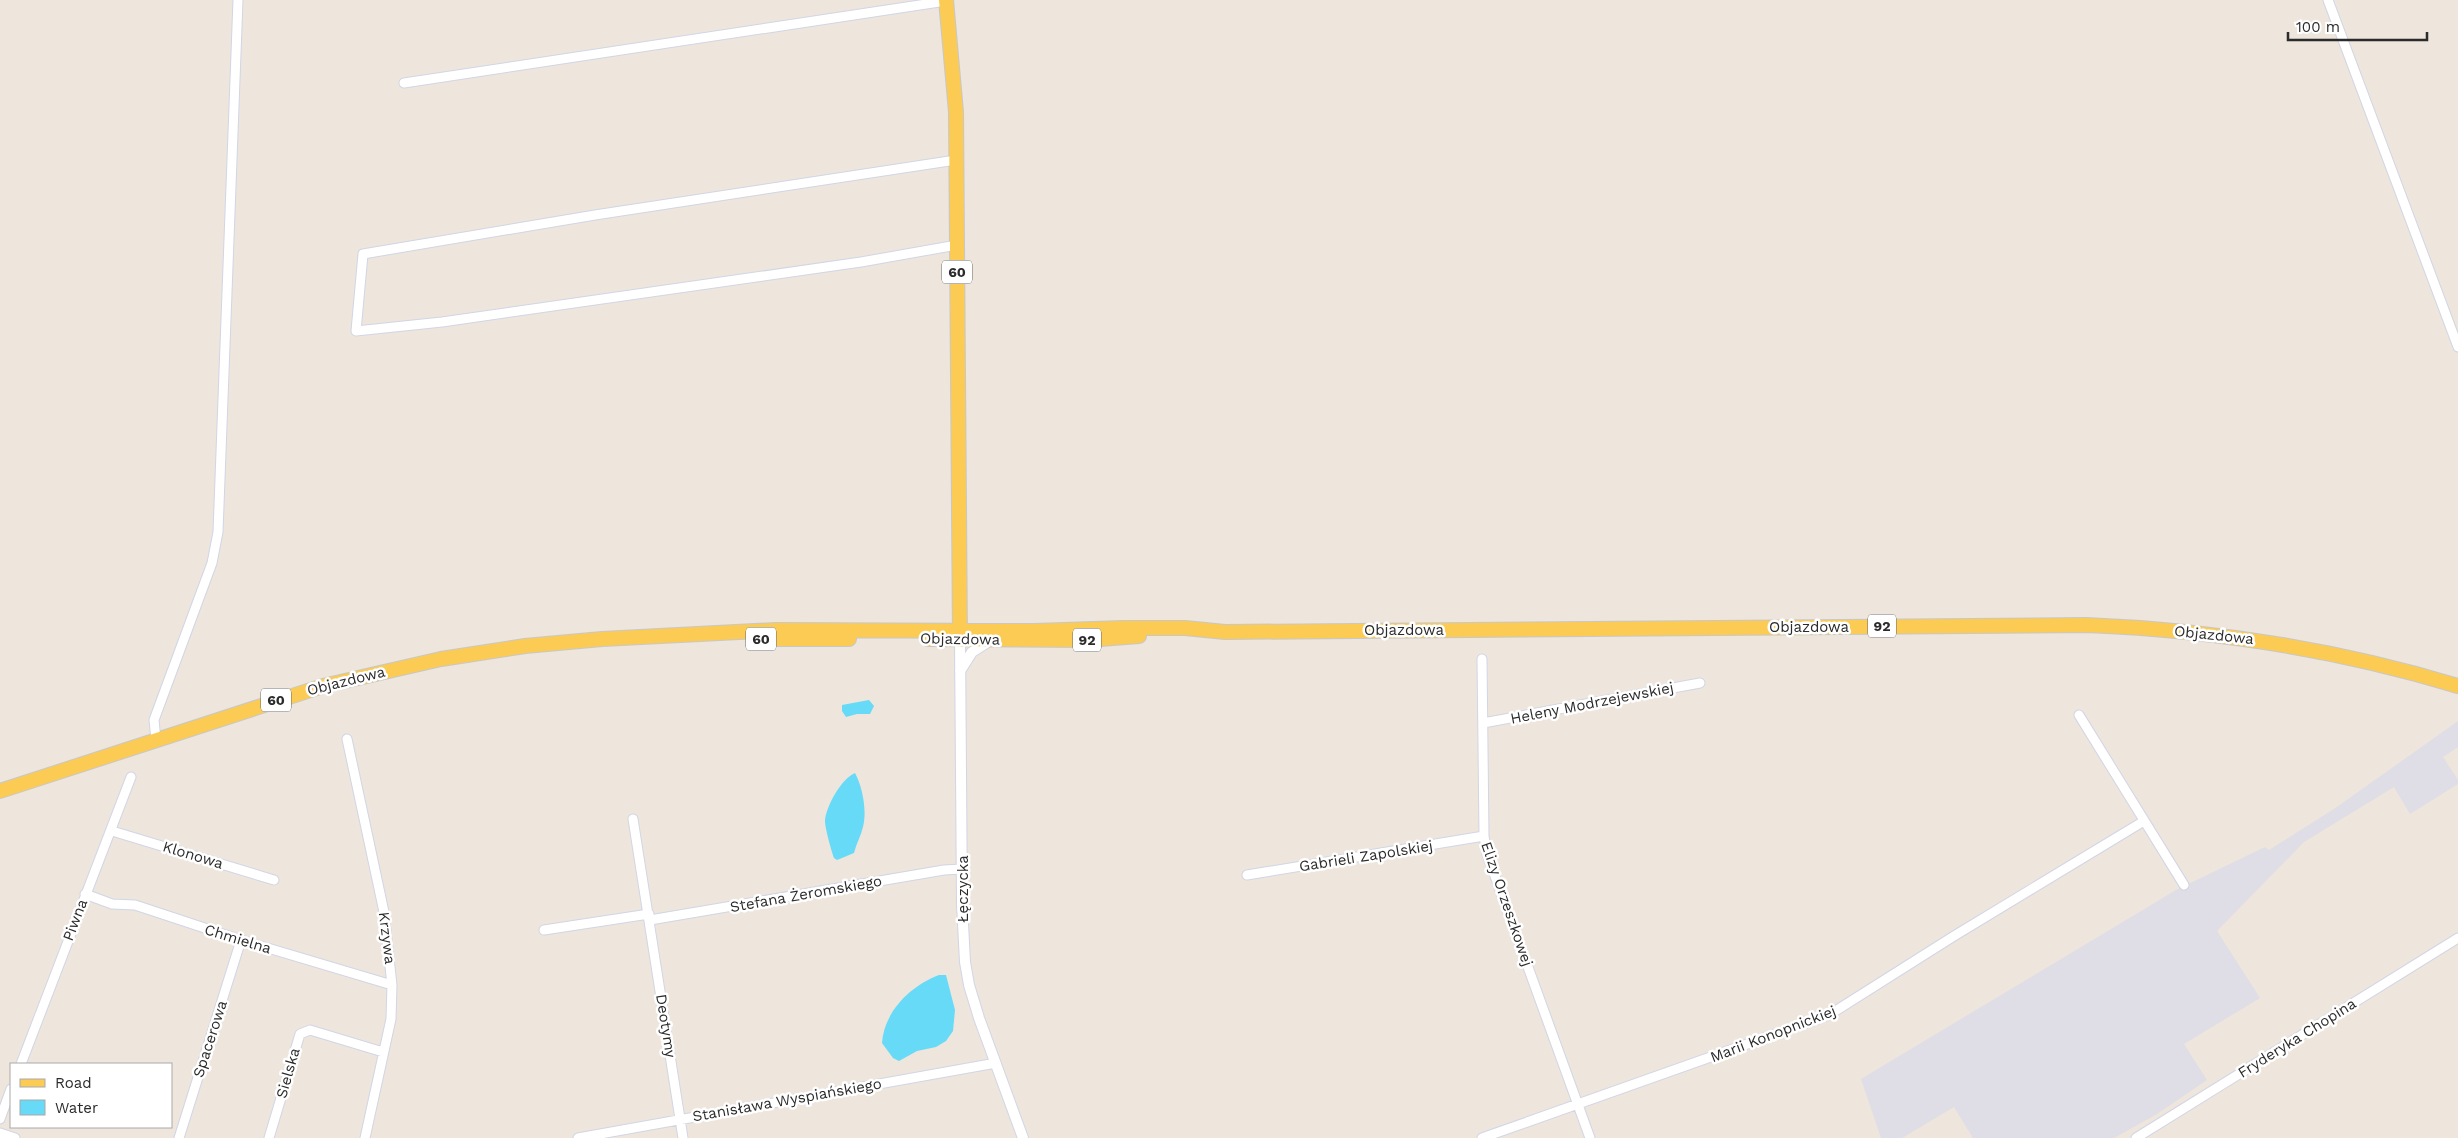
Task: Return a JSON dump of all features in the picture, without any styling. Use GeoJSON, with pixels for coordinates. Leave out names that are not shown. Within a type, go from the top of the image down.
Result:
{"type":"FeatureCollection","features":[{"type":"Feature","properties":{"kind":"main road","name":"60"},"geometry":{"type":"LineString","coordinates":[[946,1],[956,112],[960,634]]}},
{"type":"Feature","properties":{"kind":"main road","name":"Objazdowa"},"geometry":{"type":"LineString","coordinates":[[0,791],[323,686],[441,659],[525,646],[602,639],[705,635],[739,639],[1161,628],[1214,631],[1939,626],[2125,627],[2203,632],[2280,643],[2368,661],[2458,686]]}},
{"type":"Feature","properties":{"kind":"main road","name":"Objazdowa"},"geometry":{"type":"LineString","coordinates":[[960,634],[994,639],[1087,640],[1214,631]]}},
{"type":"Feature","properties":{"kind":"street"},"geometry":{"type":"LineString","coordinates":[[156,740],[154,720],[212,563],[218,532],[238,0]]}},
{"type":"Feature","properties":{"kind":"street"},"geometry":{"type":"LineString","coordinates":[[2328,0],[2458,347]]}},
{"type":"Feature","properties":{"kind":"street"},"geometry":{"type":"LineString","coordinates":[[404,83],[946,1]]}},
{"type":"Feature","properties":{"kind":"street"},"geometry":{"type":"LineString","coordinates":[[956,160],[595,215],[363,254],[356,331],[452,320],[861,262],[957,245]]}},
{"type":"Feature","properties":{"kind":"street","name":"Łęczycka"},"geometry":{"type":"LineString","coordinates":[[960,634],[963,944],[969,985],[1024,1138]]}},
{"type":"Feature","properties":{"kind":"street"},"geometry":{"type":"LineString","coordinates":[[960,672],[972,652],[994,639]]}},
{"type":"Feature","properties":{"kind":"street","name":"Elizy Orzeszkowej"},"geometry":{"type":"LineString","coordinates":[[1482,659],[1484,836],[1487,854],[1590,1138]]}},
{"type":"Feature","properties":{"kind":"street","name":"Heleny Modrzejewskiej"},"geometry":{"type":"LineString","coordinates":[[1483,723],[1700,683]]}},
{"type":"Feature","properties":{"kind":"street"},"geometry":{"type":"LineString","coordinates":[[2079,714],[2184,885]]}},
{"type":"Feature","properties":{"kind":"street","name":"Krzywa"},"geometry":{"type":"LineString","coordinates":[[347,739],[384,912],[392,985],[391,1019],[365,1138]]}},
{"type":"Feature","properties":{"kind":"street","name":"Piwna"},"geometry":{"type":"LineString","coordinates":[[21,1063],[85,894],[112,831],[131,776]]}},
{"type":"Feature","properties":{"kind":"street","name":"Deotymy"},"geometry":{"type":"LineString","coordinates":[[633,819],[650,917],[683,1138]]}},
{"type":"Feature","properties":{"kind":"street","name":"Marii Konopnickiej"},"geometry":{"type":"LineString","coordinates":[[1482,1138],[1829,1015],[1954,936],[2144,821]]}},
{"type":"Feature","properties":{"kind":"street","name":"Klonowa"},"geometry":{"type":"LineString","coordinates":[[112,831],[274,880]]}},
{"type":"Feature","properties":{"kind":"street","name":"Gabrieli Zapolskiej"},"geometry":{"type":"LineString","coordinates":[[1247,875],[1484,836]]}},
{"type":"Feature","properties":{"kind":"street","name":"Stefana Żeromskiego"},"geometry":{"type":"LineString","coordinates":[[650,917],[944,870],[962,869]]}},
{"type":"Feature","properties":{"kind":"street","name":"Chmielna"},"geometry":{"type":"LineString","coordinates":[[85,894],[112,904],[135,905],[241,940],[392,985]]}},
{"type":"Feature","properties":{"kind":"street"},"geometry":{"type":"LineString","coordinates":[[544,930],[650,917]]}},
{"type":"Feature","properties":{"kind":"street","name":"Fryderyka Chopina"},"geometry":{"type":"LineString","coordinates":[[2136,1138],[2458,938]]}},
{"type":"Feature","properties":{"kind":"street","name":"Spacerowa"},"geometry":{"type":"LineString","coordinates":[[179,1138],[241,940]]}},
{"type":"Feature","properties":{"kind":"street","name":"Sielska"},"geometry":{"type":"LineString","coordinates":[[269,1138],[300,1034],[310,1030],[383,1052]]}},
{"type":"Feature","properties":{"kind":"street","name":"Stanisława Wyspiańskiego"},"geometry":{"type":"LineString","coordinates":[[578,1138],[996,1064]]}},
{"type":"Feature","properties":{"kind":"street"},"geometry":{"type":"LineString","coordinates":[[0,1119],[10,1092]]}},
{"type":"Feature","properties":{"kind":"street"},"geometry":{"type":"LineString","coordinates":[[0,1133],[15,1138]]}},
{"type":"Feature","properties":{"kind":"shaded area"},"geometry":{"type":"Polygon","coordinates":[[[2458,721],[2458,747],[2443,757],[2458,780],[2458,784],[2410,814],[2394,787],[2304,842],[2217,931],[2260,998],[2184,1044],[2207,1080],[2157,1114],[2114,1138],[1973,1138],[1954,1107],[1902,1138],[1881,1138],[1861,1079],[2176,890],[2265,847],[2269,850],[2334,809],[2458,721]]]}},
{"type":"Feature","properties":{"kind":"water"},"geometry":{"type":"Polygon","coordinates":[[[869,700],[874,706],[870,714],[857,714],[846,717],[842,711],[842,705],[869,700]]]}},
{"type":"Feature","properties":{"kind":"water"},"geometry":{"type":"Polygon","coordinates":[[[855,773],[864,800],[865,814],[863,827],[854,853],[837,860],[834,858],[827,833],[826,815],[840,786],[855,773]]]}},
{"type":"Feature","properties":{"kind":"water"},"geometry":{"type":"Polygon","coordinates":[[[939,975],[946,975],[955,1010],[953,1031],[946,1041],[936,1047],[917,1051],[899,1061],[893,1058],[882,1043],[884,1032],[893,1011],[909,993],[939,975]]]}}]}
